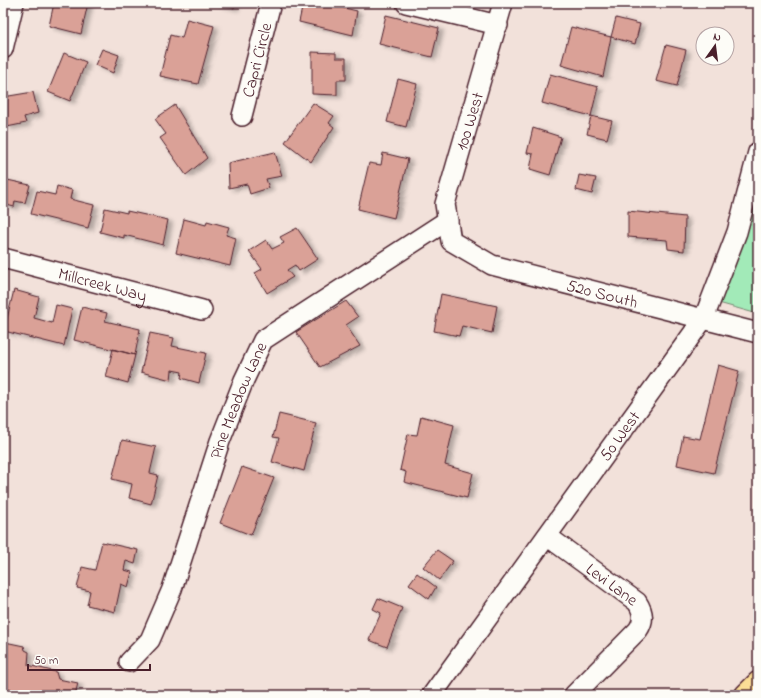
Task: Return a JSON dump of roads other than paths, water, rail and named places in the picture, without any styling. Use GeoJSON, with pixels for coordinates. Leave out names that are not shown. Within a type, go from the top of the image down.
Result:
{"type":"FeatureCollection","features":[{"type":"Feature","properties":{"kind":"highway"},"geometry":{"type":"LineString","coordinates":[[746,695],[758,683]]}},
{"type":"Feature","properties":{"kind":"street"},"geometry":{"type":"LineString","coordinates":[[4,49],[14,3]]}},
{"type":"Feature","properties":{"kind":"street","name":"Capri Circle"},"geometry":{"type":"LineString","coordinates":[[242,116],[270,3]]}},
{"type":"Feature","properties":{"kind":"street"},"geometry":{"type":"LineString","coordinates":[[406,3],[498,25]]}},
{"type":"Feature","properties":{"kind":"street","name":"100 West"},"geometry":{"type":"LineString","coordinates":[[451,241],[445,204],[498,25],[503,3]]}},
{"type":"Feature","properties":{"kind":"street","name":"50 West"},"geometry":{"type":"LineString","coordinates":[[439,693],[547,536],[704,318],[736,232],[758,152]]}},
{"type":"Feature","properties":{"kind":"street","name":"Pine Meadow Lane"},"geometry":{"type":"LineString","coordinates":[[129,662],[150,640],[172,589],[220,441],[244,380],[264,340],[448,220]]}},
{"type":"Feature","properties":{"kind":"street","name":"520 South"},"geometry":{"type":"LineString","coordinates":[[451,241],[492,265],[758,333]]}},
{"type":"Feature","properties":{"kind":"street","name":"Millcreek Way"},"geometry":{"type":"LineString","coordinates":[[3,258],[202,310]]}},
{"type":"Feature","properties":{"kind":"street","name":"Levi Lane"},"geometry":{"type":"LineString","coordinates":[[547,536],[637,602],[643,616],[642,624],[638,630],[574,695]]}}]}
